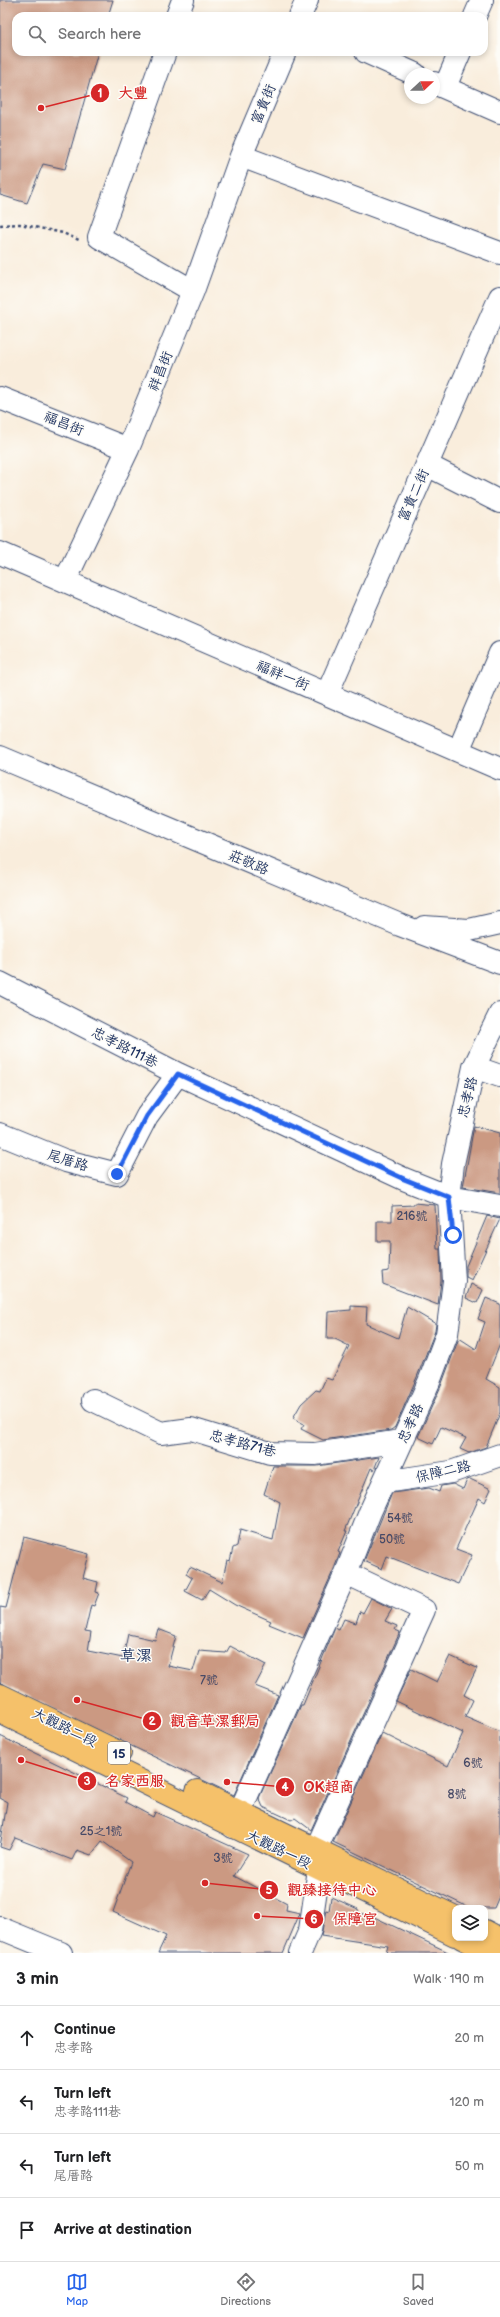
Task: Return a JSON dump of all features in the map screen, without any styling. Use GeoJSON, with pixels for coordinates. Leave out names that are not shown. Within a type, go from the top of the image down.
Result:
{"type":"FeatureCollection","features":[{"type":"Feature","properties":{"kind":"main road","name":"大觀路二段"},"geometry":{"type":"LineString","coordinates":[[0,1695],[236,1819]]}},
{"type":"Feature","properties":{"kind":"main road","name":"大觀路二段"},"geometry":{"type":"LineString","coordinates":[[0,1712],[205,1811],[236,1819]]}},
{"type":"Feature","properties":{"kind":"main road","name":"大觀路一段"},"geometry":{"type":"LineString","coordinates":[[236,1819],[318,1859],[452,1933]]}},
{"type":"Feature","properties":{"kind":"main road","name":"大觀路一段"},"geometry":{"type":"LineString","coordinates":[[318,1859],[452,1916]]}},
{"type":"Feature","properties":{"kind":"street"},"geometry":{"type":"LineString","coordinates":[[178,12],[183,0]]}},
{"type":"Feature","properties":{"kind":"street"},"geometry":{"type":"LineString","coordinates":[[302,12],[308,0]]}},
{"type":"Feature","properties":{"kind":"street"},"geometry":{"type":"LineString","coordinates":[[477,12],[482,0]]}},
{"type":"Feature","properties":{"kind":"street"},"geometry":{"type":"LineString","coordinates":[[163,56],[99,236],[193,291]]}},
{"type":"Feature","properties":{"kind":"street","name":"富貴街"},"geometry":{"type":"LineString","coordinates":[[241,156],[283,56]]}},
{"type":"Feature","properties":{"kind":"street"},"geometry":{"type":"LineString","coordinates":[[375,56],[404,69]]}},
{"type":"Feature","properties":{"kind":"street"},"geometry":{"type":"LineString","coordinates":[[440,83],[457,56]]}},
{"type":"Feature","properties":{"kind":"street"},"geometry":{"type":"LineString","coordinates":[[440,85],[500,112]]}},
{"type":"Feature","properties":{"kind":"street"},"geometry":{"type":"LineString","coordinates":[[241,156],[500,253]]}},
{"type":"Feature","properties":{"kind":"street","name":"祥昌街"},"geometry":{"type":"LineString","coordinates":[[65,581],[128,449],[193,291],[241,156]]}},
{"type":"Feature","properties":{"kind":"street","name":"富貴二街"},"geometry":{"type":"LineString","coordinates":[[327,694],[500,297]]}},
{"type":"Feature","properties":{"kind":"street","name":"福昌街"},"geometry":{"type":"LineString","coordinates":[[0,398],[128,449]]}},
{"type":"Feature","properties":{"kind":"street"},"geometry":{"type":"LineString","coordinates":[[427,465],[500,502]]}},
{"type":"Feature","properties":{"kind":"street","name":"福祥一街"},"geometry":{"type":"LineString","coordinates":[[0,553],[500,770]]}},
{"type":"Feature","properties":{"kind":"street"},"geometry":{"type":"LineString","coordinates":[[458,751],[500,653]]}},
{"type":"Feature","properties":{"kind":"street","name":"莊敬路"},"geometry":{"type":"LineString","coordinates":[[0,757],[400,924],[500,963]]}},
{"type":"Feature","properties":{"kind":"street"},"geometry":{"type":"LineString","coordinates":[[400,924],[469,930],[500,923]]}},
{"type":"Feature","properties":{"kind":"street","name":"忠孝路111巷"},"geometry":{"type":"LineString","coordinates":[[0,983],[178,1074],[404,1179],[449,1197],[500,1206]]}},
{"type":"Feature","properties":{"kind":"street","name":"忠孝路"},"geometry":{"type":"LineString","coordinates":[[236,1819],[346,1573],[370,1512],[429,1382],[447,1334],[454,1281],[449,1197],[454,1157],[474,1067],[500,1014]]}},
{"type":"Feature","properties":{"kind":"street"},"geometry":{"type":"LineString","coordinates":[[474,1067],[500,1076]]}},
{"type":"Feature","properties":{"kind":"street","name":"尾厝路"},"geometry":{"type":"LineString","coordinates":[[0,1134],[66,1161],[117,1174],[147,1116],[178,1074]]}},
{"type":"Feature","properties":{"kind":"street","name":"忠孝路71巷"},"geometry":{"type":"LineString","coordinates":[[93,1400],[161,1433],[191,1428],[270,1453],[315,1454],[401,1441]]}},
{"type":"Feature","properties":{"kind":"street","name":"保障二路"},"geometry":{"type":"LineString","coordinates":[[384,1482],[451,1472],[500,1455]]}},
{"type":"Feature","properties":{"kind":"street"},"geometry":{"type":"LineString","coordinates":[[300,1953],[310,1930],[318,1859],[424,1610],[346,1573]]}},
{"type":"Feature","properties":{"kind":"street"},"geometry":{"type":"LineString","coordinates":[[0,1928],[61,1953]]}},
{"type":"Feature","properties":{"kind":"path"},"geometry":{"type":"LineString","coordinates":[[0,225],[20,224],[63,233],[80,241],[99,236]]}},
{"type":"Feature","properties":{"kind":"building"},"geometry":{"type":"Polygon","coordinates":[[[0,0],[113,0],[109,12],[12,12],[12,56],[97,56],[65,169],[43,164],[27,203],[0,195],[0,0]]]}},
{"type":"Feature","properties":{"kind":"building"},"geometry":{"type":"Polygon","coordinates":[[[474,1126],[500,1133],[500,1193],[463,1187],[474,1126]]]}},
{"type":"Feature","properties":{"kind":"building"},"geometry":{"type":"Polygon","coordinates":[[[414,1203],[435,1205],[437,1249],[440,1249],[441,1281],[438,1305],[383,1284],[382,1272],[389,1271],[390,1241],[377,1241],[377,1221],[392,1221],[392,1206],[414,1205],[414,1203]]]}},
{"type":"Feature","properties":{"kind":"building"},"geometry":{"type":"Polygon","coordinates":[[[487,1216],[500,1219],[472,1280],[466,1277],[466,1266],[487,1216]]]}},
{"type":"Feature","properties":{"kind":"building"},"geometry":{"type":"Polygon","coordinates":[[[471,1284],[483,1290],[477,1303],[466,1298],[471,1284]]]}},
{"type":"Feature","properties":{"kind":"building"},"geometry":{"type":"Polygon","coordinates":[[[486,1298],[500,1304],[500,1344],[486,1379],[500,1387],[500,1413],[486,1447],[469,1453],[460,1449],[466,1438],[441,1427],[433,1444],[418,1437],[441,1386],[459,1338],[476,1349],[485,1322],[478,1319],[486,1298]]]}},
{"type":"Feature","properties":{"kind":"building"},"geometry":{"type":"Polygon","coordinates":[[[351,1306],[367,1307],[366,1324],[398,1338],[407,1307],[436,1324],[435,1331],[395,1427],[391,1430],[323,1440],[301,1429],[304,1424],[293,1418],[301,1404],[316,1390],[320,1391],[326,1378],[332,1380],[349,1346],[335,1339],[327,1339],[328,1312],[351,1310],[351,1306]]]}},
{"type":"Feature","properties":{"kind":"building"},"geometry":{"type":"Polygon","coordinates":[[[379,1457],[374,1470],[371,1468],[345,1531],[347,1531],[338,1552],[340,1553],[334,1569],[303,1638],[269,1624],[271,1621],[235,1605],[209,1589],[202,1600],[185,1591],[192,1578],[186,1574],[190,1567],[222,1582],[227,1560],[230,1561],[233,1548],[237,1546],[240,1530],[273,1540],[280,1502],[264,1494],[273,1466],[317,1466],[379,1457]]]}},
{"type":"Feature","properties":{"kind":"building"},"geometry":{"type":"Polygon","coordinates":[[[470,1479],[491,1489],[485,1502],[479,1498],[456,1549],[472,1555],[458,1584],[387,1556],[382,1569],[364,1561],[392,1493],[429,1488],[439,1492],[441,1486],[453,1484],[463,1489],[467,1480],[470,1479]]]}},
{"type":"Feature","properties":{"kind":"building"},"geometry":{"type":"Polygon","coordinates":[[[24,1537],[89,1554],[83,1578],[98,1582],[96,1592],[99,1593],[94,1606],[91,1605],[85,1631],[91,1632],[88,1651],[123,1658],[128,1634],[155,1640],[158,1629],[176,1636],[168,1666],[193,1671],[199,1651],[226,1653],[230,1646],[266,1665],[255,1686],[278,1695],[234,1795],[0,1683],[0,1607],[6,1608],[24,1537]]]}},
{"type":"Feature","properties":{"kind":"building"},"geometry":{"type":"Polygon","coordinates":[[[371,1598],[392,1609],[385,1621],[397,1626],[395,1630],[400,1632],[311,1830],[295,1818],[291,1820],[263,1807],[259,1798],[301,1705],[303,1705],[335,1628],[339,1630],[344,1619],[356,1623],[360,1611],[363,1613],[371,1598]]]}},
{"type":"Feature","properties":{"kind":"building"},"geometry":{"type":"Polygon","coordinates":[[[450,1656],[477,1668],[464,1695],[473,1700],[465,1717],[500,1732],[500,1894],[494,1908],[488,1908],[488,1905],[464,1905],[333,1842],[382,1733],[448,1766],[463,1733],[396,1701],[411,1669],[437,1682],[450,1656]]]}},
{"type":"Feature","properties":{"kind":"building"},"geometry":{"type":"Polygon","coordinates":[[[0,1736],[127,1798],[125,1802],[153,1817],[155,1812],[248,1854],[234,1876],[287,1904],[286,1910],[300,1913],[283,1953],[158,1953],[166,1936],[113,1912],[131,1862],[102,1841],[91,1855],[77,1850],[72,1860],[15,1838],[9,1850],[0,1847],[7,1802],[0,1798],[0,1736]]]}},
{"type":"Feature","properties":{"kind":"building"},"geometry":{"type":"Polygon","coordinates":[[[331,1897],[358,1909],[358,1913],[370,1915],[450,1953],[386,1953],[388,1946],[321,1936],[326,1910],[329,1911],[331,1897]]]}},
{"type":"Feature","properties":{"kind":"place","name":"大豐"},"geometry":{"type":"Point","coordinates":[41,108]}},
{"type":"Feature","properties":{"kind":"place","name":"觀音草漯郵局"},"geometry":{"type":"Point","coordinates":[77,1700]}},
{"type":"Feature","properties":{"kind":"place","name":"名家西服"},"geometry":{"type":"Point","coordinates":[21,1760]}},
{"type":"Feature","properties":{"kind":"place","name":"OK超商"},"geometry":{"type":"Point","coordinates":[227,1782]}},
{"type":"Feature","properties":{"kind":"place","name":"觀臻接待中心"},"geometry":{"type":"Point","coordinates":[205,1883]}},
{"type":"Feature","properties":{"kind":"place","name":"保障宮"},"geometry":{"type":"Point","coordinates":[257,1916]}},
{"type":"Feature","properties":{"kind":"district","name":"草漯"},"geometry":{"type":"Point","coordinates":[136,1655]}},
{"type":"Feature","properties":{"kind":"route"},"geometry":{"type":"LineString","coordinates":[[117,1174],[147,1116],[178,1074],[404,1179],[449,1197],[453,1235]]}}]}
